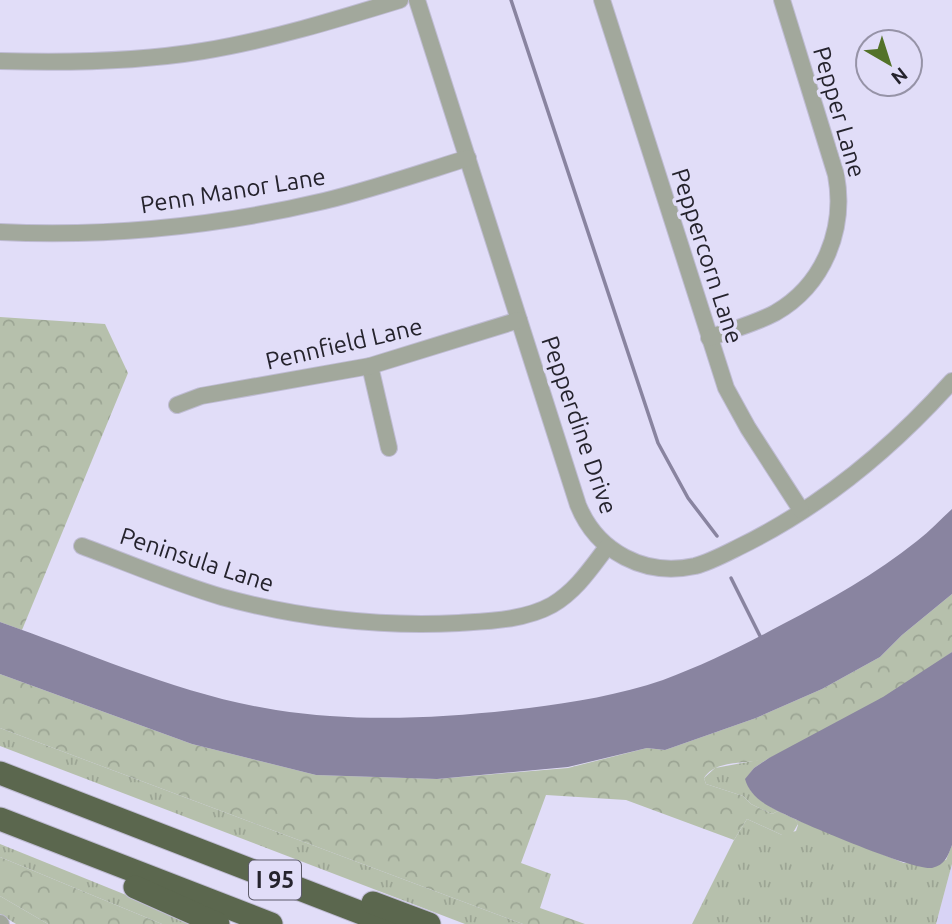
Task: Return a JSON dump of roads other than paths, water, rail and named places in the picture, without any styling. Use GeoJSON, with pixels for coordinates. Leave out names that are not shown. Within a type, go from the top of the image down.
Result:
{"type":"FeatureCollection","features":[{"type":"Feature","properties":{"kind":"highway","name":"I 95"},"geometry":{"type":"LineString","coordinates":[[0,773],[390,924]]}},
{"type":"Feature","properties":{"kind":"highway","name":"I 95"},"geometry":{"type":"LineString","coordinates":[[0,819],[271,924]]}},
{"type":"Feature","properties":{"kind":"highway"},"geometry":{"type":"LineString","coordinates":[[160,835],[212,839],[429,924]]}},
{"type":"Feature","properties":{"kind":"highway"},"geometry":{"type":"LineString","coordinates":[[57,841],[129,884],[218,924]]}},
{"type":"Feature","properties":{"kind":"street"},"geometry":{"type":"LineString","coordinates":[[0,61],[103,61],[203,51],[307,28],[400,0]]}},
{"type":"Feature","properties":{"kind":"street","name":"Pepperdine Drive"},"geometry":{"type":"LineString","coordinates":[[417,0],[579,505],[588,525],[607,547],[627,559],[667,569],[695,566],[750,541],[849,477],[888,445],[952,381]]}},
{"type":"Feature","properties":{"kind":"street","name":"Peppercorn Lane"},"geometry":{"type":"LineString","coordinates":[[602,0],[709,338],[732,400],[801,510]]}},
{"type":"Feature","properties":{"kind":"street","name":"Pepper Lane"},"geometry":{"type":"LineString","coordinates":[[709,338],[765,317],[798,296],[819,270],[836,230],[839,198],[836,175],[782,0]]}},
{"type":"Feature","properties":{"kind":"street","name":"Penn Manor Lane"},"geometry":{"type":"LineString","coordinates":[[0,232],[105,232],[172,227],[236,218],[327,200],[468,158]]}},
{"type":"Feature","properties":{"kind":"street","name":"Pennfield Lane"},"geometry":{"type":"LineString","coordinates":[[177,405],[201,396],[370,366],[519,320]]}},
{"type":"Feature","properties":{"kind":"street"},"geometry":{"type":"LineString","coordinates":[[370,366],[389,448]]}},
{"type":"Feature","properties":{"kind":"street","name":"Peninsula Lane"},"geometry":{"type":"LineString","coordinates":[[82,546],[197,589],[246,603],[316,617],[410,624],[497,620],[537,612],[551,606],[571,591],[607,547]]}},
{"type":"Feature","properties":{"kind":"waterway"},"geometry":{"type":"LineString","coordinates":[[511,0],[658,443],[688,498],[717,536]]}},
{"type":"Feature","properties":{"kind":"waterway"},"geometry":{"type":"LineString","coordinates":[[731,578],[760,636]]}}]}
